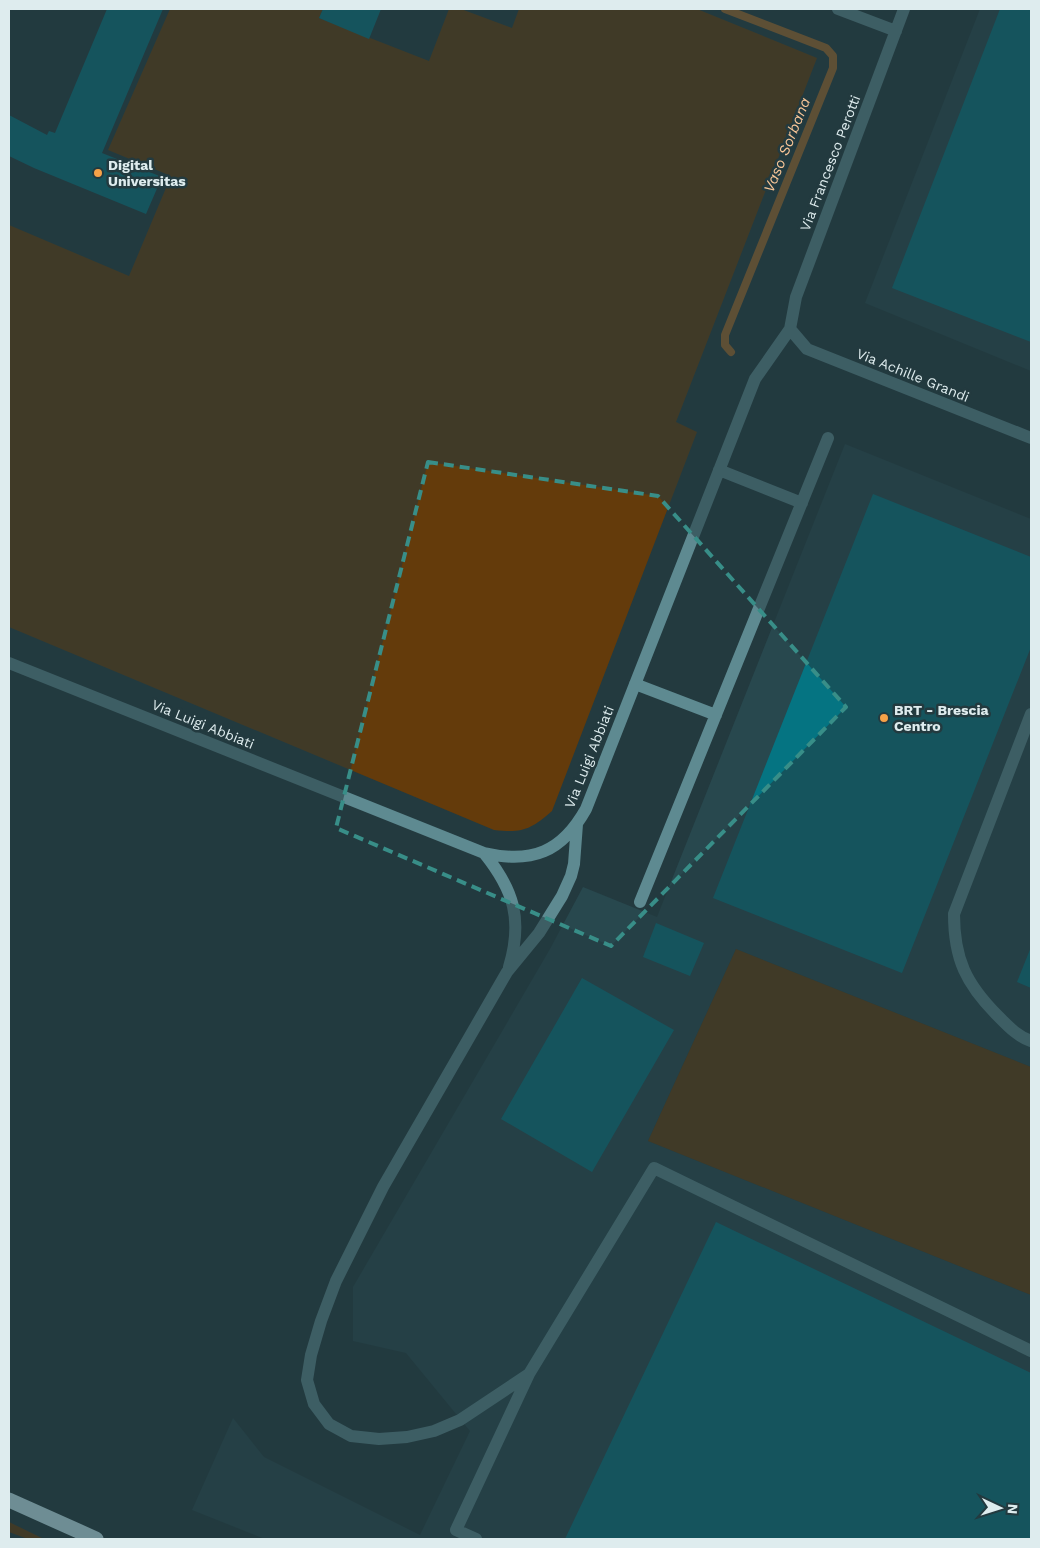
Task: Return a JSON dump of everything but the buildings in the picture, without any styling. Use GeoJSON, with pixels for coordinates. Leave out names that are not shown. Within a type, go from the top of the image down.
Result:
{"type":"FeatureCollection","features":[{"type":"Feature","properties":{"kind":"highway"},"geometry":{"type":"LineString","coordinates":[[9,1500],[96,1539]]}},
{"type":"Feature","properties":{"kind":"street"},"geometry":{"type":"LineString","coordinates":[[838,9],[896,31]]}},
{"type":"Feature","properties":{"kind":"street","name":"Via Francesco Perotti"},"geometry":{"type":"LineString","coordinates":[[790,329],[796,297],[904,9]]}},
{"type":"Feature","properties":{"kind":"street","name":"Via Achille Grandi"},"geometry":{"type":"LineString","coordinates":[[790,329],[807,349],[1031,438]]}},
{"type":"Feature","properties":{"kind":"street","name":"Via Luigi Abbiati"},"geometry":{"type":"LineString","coordinates":[[9,663],[484,853],[505,858],[526,857],[546,851],[564,840],[586,809],[755,379],[790,329]]}},
{"type":"Feature","properties":{"kind":"street"},"geometry":{"type":"LineString","coordinates":[[640,902],[828,438]]}},
{"type":"Feature","properties":{"kind":"street"},"geometry":{"type":"LineString","coordinates":[[719,470],[802,503]]}},
{"type":"Feature","properties":{"kind":"street"},"geometry":{"type":"LineString","coordinates":[[635,684],[716,715]]}},
{"type":"Feature","properties":{"kind":"street"},"geometry":{"type":"LineString","coordinates":[[1031,714],[954,914],[954,936],[965,974],[980,998],[1020,1037],[1031,1041]]}},
{"type":"Feature","properties":{"kind":"street"},"geometry":{"type":"LineString","coordinates":[[529,1374],[460,1420],[434,1431],[407,1437],[379,1439],[351,1436],[329,1424],[314,1404],[307,1380],[320,1320],[336,1281],[383,1187],[508,972],[539,933],[562,896],[574,864],[577,824]]}},
{"type":"Feature","properties":{"kind":"street"},"geometry":{"type":"LineString","coordinates":[[484,853],[498,869],[509,890],[514,910],[515,938],[508,972]]}},
{"type":"Feature","properties":{"kind":"street"},"geometry":{"type":"LineString","coordinates":[[476,1539],[456,1530],[529,1374],[654,1168],[1031,1352]]}},
{"type":"Feature","properties":{"kind":"highlighted area"},"geometry":{"type":"Polygon","coordinates":[[[428,462],[658,496],[846,707],[611,946],[336,828],[428,462]]]}},
{"type":"Feature","properties":{"kind":"shaded area"},"geometry":{"type":"Polygon","coordinates":[[[170,9],[323,9],[319,18],[429,61],[449,9],[461,9],[512,28],[519,9],[697,9],[817,58],[676,422],[697,432],[552,811],[526,829],[512,831],[494,830],[9,627],[9,225],[129,276],[171,176],[108,150],[170,9]]]}},
{"type":"Feature","properties":{"kind":"shaded area"},"geometry":{"type":"Polygon","coordinates":[[[980,9],[1031,9],[1031,371],[865,303],[980,9]]]}},
{"type":"Feature","properties":{"kind":"shaded area"},"geometry":{"type":"Polygon","coordinates":[[[845,444],[1031,519],[1031,1067],[736,949],[648,1141],[1031,1295],[1031,1539],[265,1539],[192,1510],[233,1418],[264,1457],[420,1535],[470,1431],[406,1353],[353,1341],[353,1287],[550,949],[583,887],[657,917],[845,444]]]}},
{"type":"Feature","properties":{"kind":"shaded area"},"geometry":{"type":"Polygon","coordinates":[[[736,949],[1031,1067],[1031,1295],[648,1141],[736,949]]]}},
{"type":"Feature","properties":{"kind":"shaded area"},"geometry":{"type":"Polygon","coordinates":[[[9,1522],[44,1539],[28,1539],[9,1532],[9,1522]]]}},
{"type":"Feature","properties":{"kind":"waterway","name":"Vaso Sorbana"},"geometry":{"type":"LineString","coordinates":[[725,9],[826,48],[833,56],[833,68],[725,335],[725,345],[731,352]]}},
{"type":"Feature","properties":{"kind":"place","name":"Digital Universitas"},"geometry":{"type":"Point","coordinates":[98,173]}},
{"type":"Feature","properties":{"kind":"place","name":"BRT - Brescia Centro"},"geometry":{"type":"Point","coordinates":[884,718]}}]}
